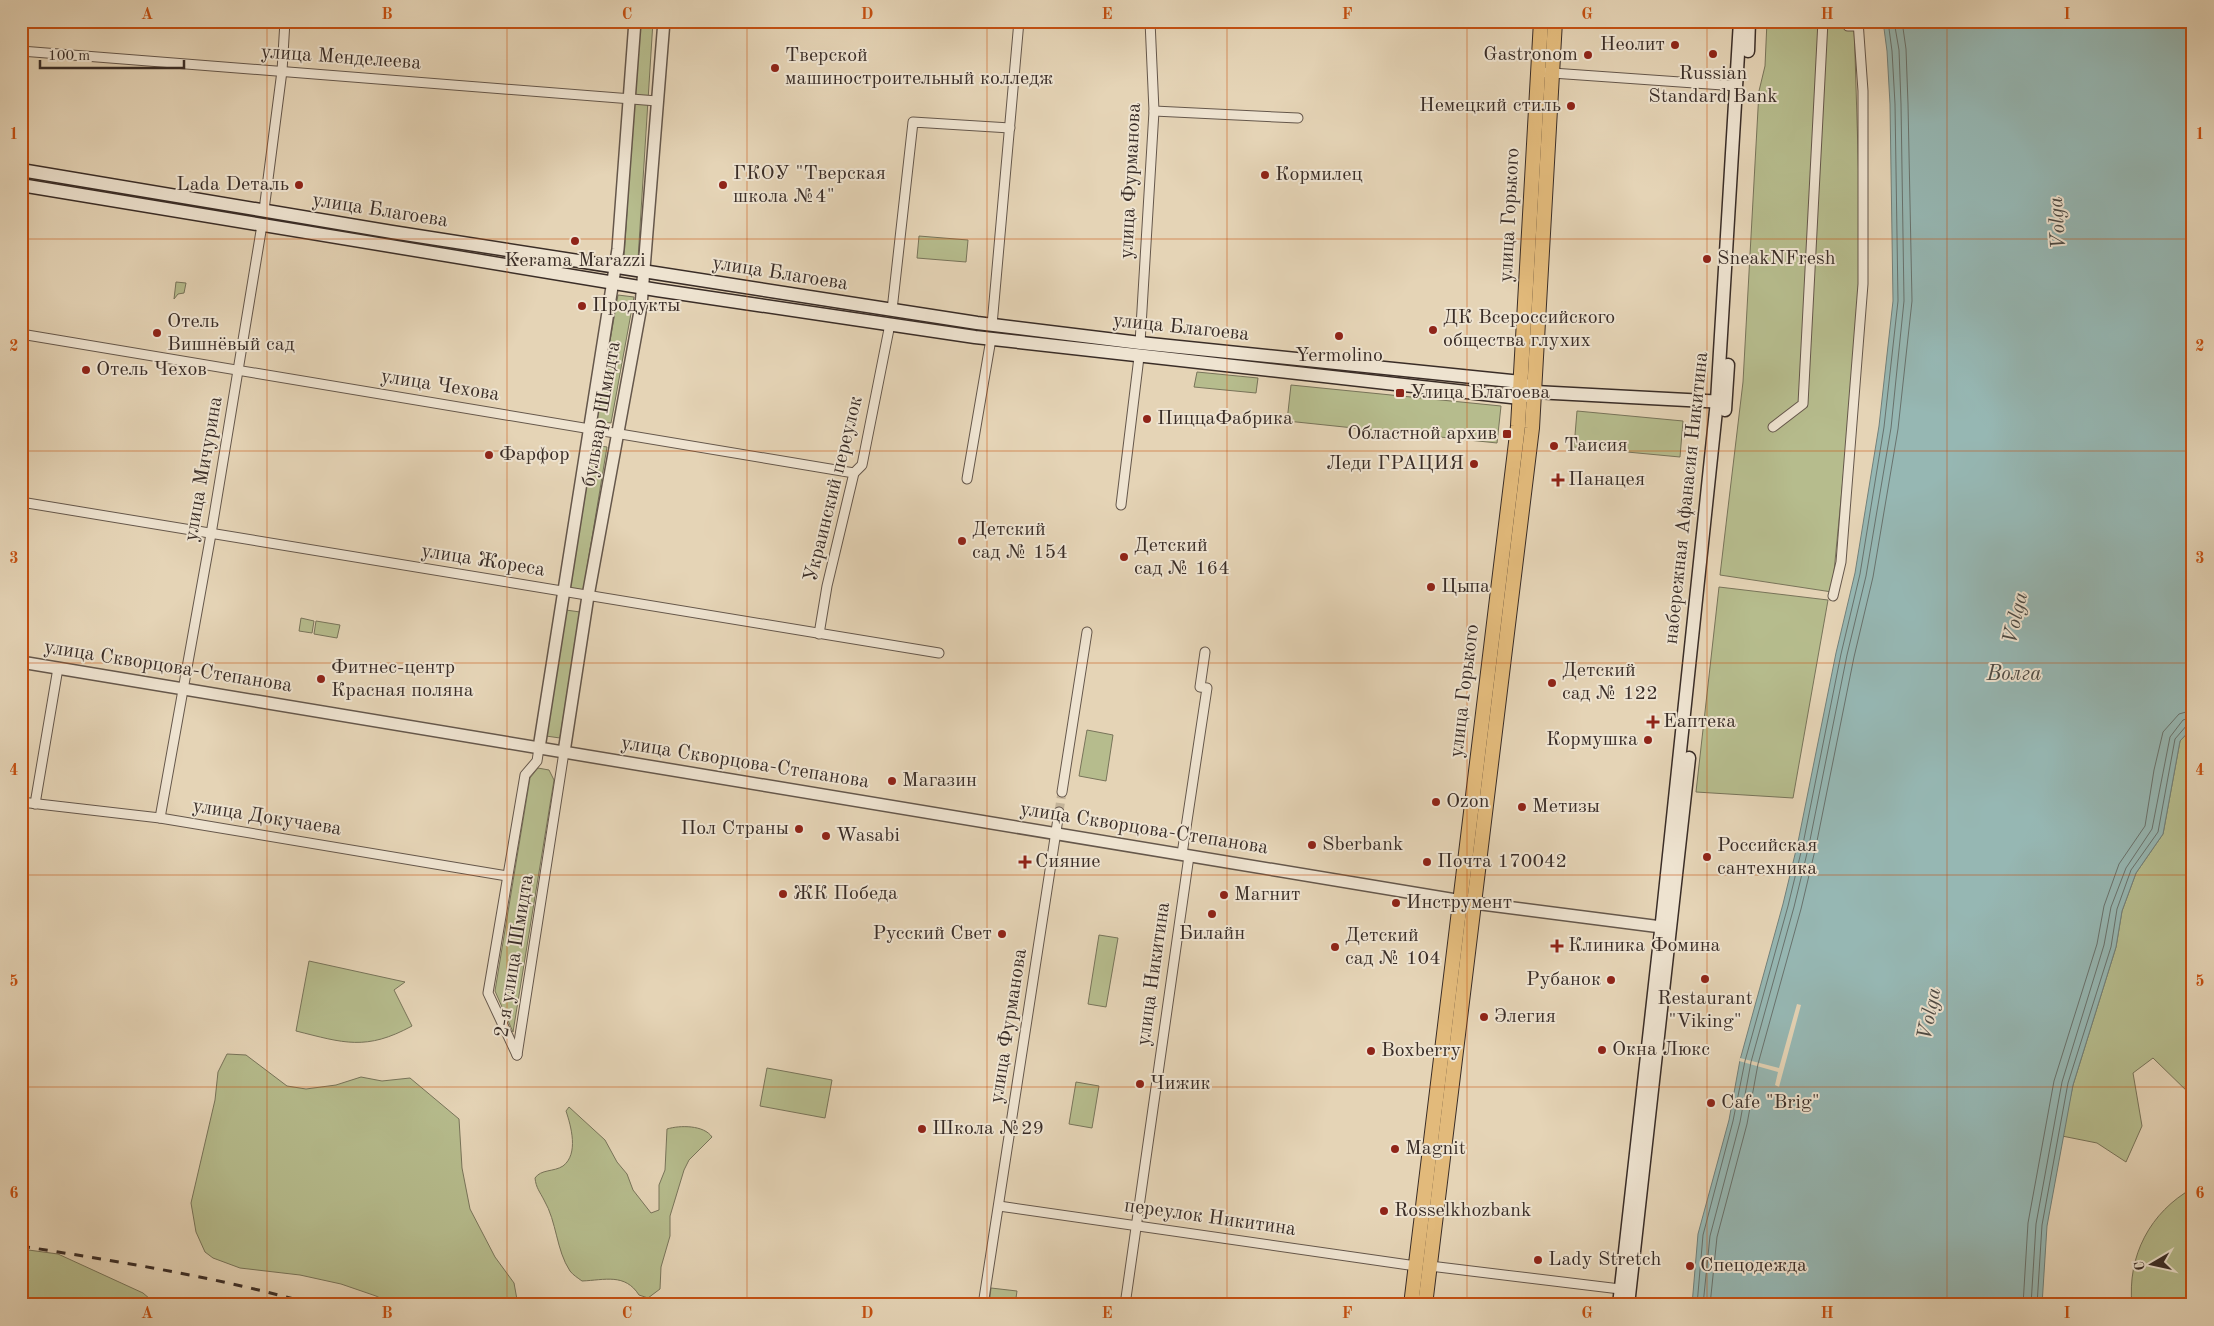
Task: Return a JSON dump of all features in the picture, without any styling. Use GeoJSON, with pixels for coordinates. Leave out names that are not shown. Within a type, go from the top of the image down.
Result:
{"type":"FeatureCollection","features":[{"type":"Feature","properties":{"kind":"main road","name":"улица Горького"},"geometry":{"type":"LineString","coordinates":[[1425,1305],[1520,398],[1541,21]]}},
{"type":"Feature","properties":{"kind":"main road","name":"улица Горького"},"geometry":{"type":"LineString","coordinates":[[1411,1305],[1535,392],[1555,21]]}},
{"type":"Feature","properties":{"kind":"main road","name":"набережная Афанасия Никитина"},"geometry":{"type":"LineString","coordinates":[[1721,402],[1740,21]]}},
{"type":"Feature","properties":{"kind":"main road","name":"набережная Афанасия Никитина"},"geometry":{"type":"LineString","coordinates":[[1628,1305],[1721,402],[1749,21]]}},
{"type":"Feature","properties":{"kind":"main road","name":"улица Благоева"},"geometry":{"type":"LineString","coordinates":[[21,170],[644,272],[992,325],[1140,343],[1521,382],[1535,392]]}},
{"type":"Feature","properties":{"kind":"main road","name":"улица Благоева"},"geometry":{"type":"LineString","coordinates":[[21,185],[643,288],[991,339],[1520,398],[1535,392],[1721,402]]}},
{"type":"Feature","properties":{"kind":"main road"},"geometry":{"type":"LineString","coordinates":[[245,222],[258,219],[264,210]]}},
{"type":"Feature","properties":{"kind":"main road"},"geometry":{"type":"LineString","coordinates":[[262,225],[265,219],[279,213]]}},
{"type":"Feature","properties":{"kind":"main road"},"geometry":{"type":"LineString","coordinates":[[1133,356],[1140,343]]}},
{"type":"Feature","properties":{"kind":"main road"},"geometry":{"type":"LineString","coordinates":[[1133,356],[1154,344]]}},
{"type":"Feature","properties":{"kind":"main road","name":"набережная Афанасия Никитина"},"geometry":{"type":"LineString","coordinates":[[1619,1305],[1666,928]]}},
{"type":"Feature","properties":{"kind":"street"},"geometry":{"type":"LineString","coordinates":[[264,210],[282,71],[285,21]]}},
{"type":"Feature","properties":{"kind":"street","name":"бульвар Шмидта"},"geometry":{"type":"LineString","coordinates":[[539,748],[615,267],[635,21]]}},
{"type":"Feature","properties":{"kind":"street","name":"бульвар Шмидта"},"geometry":{"type":"LineString","coordinates":[[564,752],[588,596],[643,288],[664,21]]}},
{"type":"Feature","properties":{"kind":"street"},"geometry":{"type":"LineString","coordinates":[[992,325],[1019,21]]}},
{"type":"Feature","properties":{"kind":"street","name":"улица Фурманова"},"geometry":{"type":"LineString","coordinates":[[1140,343],[1154,111],[1150,21]]}},
{"type":"Feature","properties":{"kind":"street"},"geometry":{"type":"LineString","coordinates":[[1773,427],[1803,404],[1823,21]]}},
{"type":"Feature","properties":{"kind":"street"},"geometry":{"type":"LineString","coordinates":[[1832,596],[1841,562],[1864,284],[1863,91],[1858,23],[1848,26]]}},
{"type":"Feature","properties":{"kind":"street","name":"улица Менделеева"},"geometry":{"type":"LineString","coordinates":[[21,51],[657,101]]}},
{"type":"Feature","properties":{"kind":"street"},"geometry":{"type":"LineString","coordinates":[[1538,72],[1737,86]]}},
{"type":"Feature","properties":{"kind":"street"},"geometry":{"type":"LineString","coordinates":[[1154,111],[1298,118]]}},
{"type":"Feature","properties":{"kind":"street"},"geometry":{"type":"LineString","coordinates":[[892,310],[913,122],[1010,128]]}},
{"type":"Feature","properties":{"kind":"street","name":"улица Мичурина"},"geometry":{"type":"LineString","coordinates":[[160,818],[211,534],[262,225]]}},
{"type":"Feature","properties":{"kind":"street","name":"Украинский переулок"},"geometry":{"type":"LineString","coordinates":[[819,634],[827,586],[854,473],[862,465],[890,324]]}},
{"type":"Feature","properties":{"kind":"street","name":"улица Чехова"},"geometry":{"type":"LineString","coordinates":[[21,334],[854,473]]}},
{"type":"Feature","properties":{"kind":"street"},"geometry":{"type":"LineString","coordinates":[[967,479],[991,339]]}},
{"type":"Feature","properties":{"kind":"street"},"geometry":{"type":"LineString","coordinates":[[1121,505],[1133,356]]}},
{"type":"Feature","properties":{"kind":"street","name":"улица Жореса"},"geometry":{"type":"LineString","coordinates":[[21,502],[939,653]]}},
{"type":"Feature","properties":{"kind":"street"},"geometry":{"type":"LineString","coordinates":[[1062,792],[1086,632]]}},
{"type":"Feature","properties":{"kind":"street","name":"улица Никитина"},"geometry":{"type":"LineString","coordinates":[[1125,1305],[1207,688],[1200,687],[1205,652]]}},
{"type":"Feature","properties":{"kind":"street","name":"улица Скворцова-Степанова"},"geometry":{"type":"LineString","coordinates":[[21,662],[1467,902],[1666,928]]}},
{"type":"Feature","properties":{"kind":"street"},"geometry":{"type":"LineString","coordinates":[[35,804],[58,668]]}},
{"type":"Feature","properties":{"kind":"street","name":"2-я улица Шмидта"},"geometry":{"type":"LineString","coordinates":[[539,748],[537,761],[525,774],[488,993],[518,1055],[564,752]]}},
{"type":"Feature","properties":{"kind":"street","name":"улица Докучаева"},"geometry":{"type":"LineString","coordinates":[[21,802],[160,818],[507,876]]}},
{"type":"Feature","properties":{"kind":"street","name":"улица Фурманова"},"geometry":{"type":"LineString","coordinates":[[983,1305],[1059,812]]}},
{"type":"Feature","properties":{"kind":"street","name":"переулок Никитина"},"geometry":{"type":"LineString","coordinates":[[999,1206],[1416,1266]]}},
{"type":"Feature","properties":{"kind":"street"},"geometry":{"type":"LineString","coordinates":[[1430,1266],[1620,1289]]}},
{"type":"Feature","properties":{"kind":"green space"},"geometry":{"type":"Polygon","coordinates":[[[639,21],[653,21],[638,259],[624,257],[639,21]]]}},
{"type":"Feature","properties":{"kind":"green space"},"geometry":{"type":"Polygon","coordinates":[[[1767,21],[1854,21],[1862,284],[1832,592],[1720,575],[1743,382],[1759,91],[1765,66],[1767,21]]]}},
{"type":"Feature","properties":{"kind":"green space"},"geometry":{"type":"Polygon","coordinates":[[[919,236],[968,240],[966,262],[917,258],[919,236]]]}},
{"type":"Feature","properties":{"kind":"green space"},"geometry":{"type":"Polygon","coordinates":[[[176,282],[186,283],[184,293],[178,294],[174,299],[176,282]]]}},
{"type":"Feature","properties":{"kind":"green space"},"geometry":{"type":"Polygon","coordinates":[[[618,295],[634,297],[611,423],[596,421],[618,295]]]}},
{"type":"Feature","properties":{"kind":"green space"},"geometry":{"type":"Polygon","coordinates":[[[1197,372],[1258,378],[1256,393],[1194,387],[1197,372]]]}},
{"type":"Feature","properties":{"kind":"green space"},"geometry":{"type":"Polygon","coordinates":[[[1291,385],[1501,406],[1497,443],[1287,421],[1291,385]]]}},
{"type":"Feature","properties":{"kind":"green space"},"geometry":{"type":"Polygon","coordinates":[[[1577,411],[1683,421],[1680,457],[1574,447],[1577,411]]]}},
{"type":"Feature","properties":{"kind":"green space"},"geometry":{"type":"Polygon","coordinates":[[[593,445],[607,447],[583,592],[570,590],[593,445]]]}},
{"type":"Feature","properties":{"kind":"green space"},"geometry":{"type":"Polygon","coordinates":[[[1719,587],[1828,600],[1793,798],[1696,792],[1719,587]]]}},
{"type":"Feature","properties":{"kind":"green space"},"geometry":{"type":"Polygon","coordinates":[[[566,610],[580,612],[560,738],[546,736],[566,610]]]}},
{"type":"Feature","properties":{"kind":"green space"},"geometry":{"type":"Polygon","coordinates":[[[301,618],[314,621],[312,633],[299,631],[301,618]]]}},
{"type":"Feature","properties":{"kind":"green space"},"geometry":{"type":"Polygon","coordinates":[[[316,621],[340,625],[337,638],[314,634],[316,621]]]}},
{"type":"Feature","properties":{"kind":"green space"},"geometry":{"type":"Polygon","coordinates":[[[2193,727],[2193,924],[2191,930],[2193,930],[2193,1097],[2153,1058],[2133,1073],[2142,1126],[2126,1162],[2097,1143],[2062,1136],[2073,1085],[2116,947],[2122,911],[2136,873],[2163,834],[2180,741],[2193,727]]]}},
{"type":"Feature","properties":{"kind":"green space"},"geometry":{"type":"Polygon","coordinates":[[[1087,730],[1113,735],[1106,781],[1079,776],[1087,730]]]}},
{"type":"Feature","properties":{"kind":"green space"},"geometry":{"type":"Polygon","coordinates":[[[538,768],[549,770],[554,780],[513,1032],[495,991],[530,778],[538,768]]]}},
{"type":"Feature","properties":{"kind":"green space"},"geometry":{"type":"Polygon","coordinates":[[[1099,935],[1118,938],[1106,1007],[1088,1004],[1099,935]]]}},
{"type":"Feature","properties":{"kind":"green space"},"geometry":{"type":"Polygon","coordinates":[[[309,961],[405,982],[394,990],[412,1026],[396,1034],[368,1042],[328,1039],[296,1031],[309,961]]]}},
{"type":"Feature","properties":{"kind":"green space"},"geometry":{"type":"Polygon","coordinates":[[[227,1054],[246,1055],[287,1086],[306,1089],[336,1085],[361,1077],[382,1081],[410,1078],[459,1119],[462,1168],[470,1209],[495,1257],[514,1283],[518,1305],[394,1305],[376,1296],[341,1284],[300,1275],[240,1268],[213,1258],[205,1252],[196,1232],[191,1203],[215,1100],[218,1072],[227,1054]]]}},
{"type":"Feature","properties":{"kind":"green space"},"geometry":{"type":"Polygon","coordinates":[[[767,1068],[832,1080],[825,1118],[760,1106],[767,1068]]]}},
{"type":"Feature","properties":{"kind":"green space"},"geometry":{"type":"Polygon","coordinates":[[[1076,1082],[1099,1086],[1092,1128],[1069,1124],[1076,1082]]]}},
{"type":"Feature","properties":{"kind":"green space"},"geometry":{"type":"Polygon","coordinates":[[[569,1107],[605,1140],[617,1162],[627,1174],[633,1190],[651,1213],[659,1210],[659,1185],[665,1170],[667,1129],[678,1127],[698,1128],[712,1137],[689,1160],[684,1170],[670,1216],[670,1236],[661,1267],[660,1289],[648,1298],[639,1295],[627,1283],[614,1279],[582,1281],[571,1272],[565,1263],[552,1217],[537,1187],[535,1178],[541,1173],[563,1166],[568,1161],[572,1147],[570,1124],[566,1111],[569,1107]]]}},
{"type":"Feature","properties":{"kind":"green space"},"geometry":{"type":"Polygon","coordinates":[[[2193,1188],[2193,1305],[2132,1305],[2133,1269],[2144,1237],[2165,1210],[2193,1188]]]}},
{"type":"Feature","properties":{"kind":"green space"},"geometry":{"type":"Polygon","coordinates":[[[21,1249],[58,1254],[143,1293],[157,1305],[21,1305],[21,1249]]]}},
{"type":"Feature","properties":{"kind":"green space"},"geometry":{"type":"Polygon","coordinates":[[[991,1288],[1017,1291],[1015,1305],[989,1305],[991,1288]]]}},
{"type":"Feature","properties":{"kind":"water","name":"Волга"},"geometry":{"type":"Polygon","coordinates":[[[1883,21],[2193,21],[2193,727],[2180,741],[2163,834],[2136,873],[2122,911],[2116,947],[2073,1085],[2047,1226],[2042,1305],[1692,1305],[1698,1234],[1729,1120],[1740,1060],[1798,842],[1836,653],[1855,573],[1879,426],[1893,301],[1890,104],[1883,21]]]}},
{"type":"Feature","properties":{"kind":"pier"},"geometry":{"type":"Polygon","coordinates":[[[1797,1004],[1801,1005],[1779,1087],[1775,1085],[1778,1072],[1739,1061],[1740,1058],[1779,1068],[1797,1004]]]}},
{"type":"Feature","properties":{"kind":"tunnel"},"geometry":{"type":"LineString","coordinates":[[1059,812],[1062,792]]}},
{"type":"Feature","properties":{"kind":"railway"},"geometry":{"type":"LineString","coordinates":[[21,1246],[206,1278],[315,1305]]}},
{"type":"Feature","properties":{"kind":"place","name":"Неолит"},"geometry":{"type":"Point","coordinates":[1675,45]}},
{"type":"Feature","properties":{"kind":"place","name":"Russian Standard Bank"},"geometry":{"type":"Point","coordinates":[1713,54]}},
{"type":"Feature","properties":{"kind":"place","name":"Gastronom"},"geometry":{"type":"Point","coordinates":[1588,55]}},
{"type":"Feature","properties":{"kind":"place","name":"Тверской машиностроительный колледж"},"geometry":{"type":"Point","coordinates":[775,68]}},
{"type":"Feature","properties":{"kind":"place","name":"Немецкий стиль"},"geometry":{"type":"Point","coordinates":[1571,106]}},
{"type":"Feature","properties":{"kind":"place","name":"Кормилец"},"geometry":{"type":"Point","coordinates":[1265,175]}},
{"type":"Feature","properties":{"kind":"place","name":"Lada Dеталь"},"geometry":{"type":"Point","coordinates":[299,185]}},
{"type":"Feature","properties":{"kind":"place","name":"ГКОУ \"Тверская школа №4\""},"geometry":{"type":"Point","coordinates":[723,185]}},
{"type":"Feature","properties":{"kind":"place","name":"Kerama Marazzi"},"geometry":{"type":"Point","coordinates":[575,241]}},
{"type":"Feature","properties":{"kind":"place","name":"SneakNFresh"},"geometry":{"type":"Point","coordinates":[1707,259]}},
{"type":"Feature","properties":{"kind":"place","name":"Продукты"},"geometry":{"type":"Point","coordinates":[582,306]}},
{"type":"Feature","properties":{"kind":"place","name":"ДК Всероссийского общества глухих"},"geometry":{"type":"Point","coordinates":[1433,330]}},
{"type":"Feature","properties":{"kind":"place","name":"Отель Вишнёвый сад"},"geometry":{"type":"Point","coordinates":[157,333]}},
{"type":"Feature","properties":{"kind":"place","name":"Yermolino"},"geometry":{"type":"Point","coordinates":[1339,336]}},
{"type":"Feature","properties":{"kind":"place","name":"Отель Чехов"},"geometry":{"type":"Point","coordinates":[86,370]}},
{"type":"Feature","properties":{"kind":"place","name":"Улица Благоева"},"geometry":{"type":"Point","coordinates":[1400,393]}},
{"type":"Feature","properties":{"kind":"place","name":"ПиццаФабрика"},"geometry":{"type":"Point","coordinates":[1147,419]}},
{"type":"Feature","properties":{"kind":"place","name":"Областной архив"},"geometry":{"type":"Point","coordinates":[1507,434]}},
{"type":"Feature","properties":{"kind":"place","name":"Таисия"},"geometry":{"type":"Point","coordinates":[1554,446]}},
{"type":"Feature","properties":{"kind":"place","name":"Фарфор"},"geometry":{"type":"Point","coordinates":[489,455]}},
{"type":"Feature","properties":{"kind":"place","name":"Леди ГРАЦИЯ"},"geometry":{"type":"Point","coordinates":[1474,464]}},
{"type":"Feature","properties":{"kind":"place","name":"Панацея"},"geometry":{"type":"Point","coordinates":[1558,480]}},
{"type":"Feature","properties":{"kind":"place","name":"Детский сад № 154"},"geometry":{"type":"Point","coordinates":[962,541]}},
{"type":"Feature","properties":{"kind":"place","name":"Детский сад № 164"},"geometry":{"type":"Point","coordinates":[1124,557]}},
{"type":"Feature","properties":{"kind":"place","name":"Цыпа"},"geometry":{"type":"Point","coordinates":[1431,587]}},
{"type":"Feature","properties":{"kind":"place","name":"Фитнес-центр Красная поляна"},"geometry":{"type":"Point","coordinates":[321,679]}},
{"type":"Feature","properties":{"kind":"place","name":"Детский сад № 122"},"geometry":{"type":"Point","coordinates":[1552,683]}},
{"type":"Feature","properties":{"kind":"place","name":"Еаптека"},"geometry":{"type":"Point","coordinates":[1653,722]}},
{"type":"Feature","properties":{"kind":"place","name":"Кормушка"},"geometry":{"type":"Point","coordinates":[1648,740]}},
{"type":"Feature","properties":{"kind":"place","name":"Магазин"},"geometry":{"type":"Point","coordinates":[892,781]}},
{"type":"Feature","properties":{"kind":"place","name":"Ozon"},"geometry":{"type":"Point","coordinates":[1436,802]}},
{"type":"Feature","properties":{"kind":"place","name":"Метизы"},"geometry":{"type":"Point","coordinates":[1522,807]}},
{"type":"Feature","properties":{"kind":"place","name":"Пол Страны"},"geometry":{"type":"Point","coordinates":[799,829]}},
{"type":"Feature","properties":{"kind":"place","name":"Wasabi"},"geometry":{"type":"Point","coordinates":[826,836]}},
{"type":"Feature","properties":{"kind":"place","name":"Sberbank"},"geometry":{"type":"Point","coordinates":[1312,845]}},
{"type":"Feature","properties":{"kind":"place","name":"Российская сантехника"},"geometry":{"type":"Point","coordinates":[1707,857]}},
{"type":"Feature","properties":{"kind":"place","name":"Сияние"},"geometry":{"type":"Point","coordinates":[1025,862]}},
{"type":"Feature","properties":{"kind":"place","name":"Почта 170042"},"geometry":{"type":"Point","coordinates":[1427,862]}},
{"type":"Feature","properties":{"kind":"place","name":"ЖК Победа"},"geometry":{"type":"Point","coordinates":[783,894]}},
{"type":"Feature","properties":{"kind":"place","name":"Магнит"},"geometry":{"type":"Point","coordinates":[1224,895]}},
{"type":"Feature","properties":{"kind":"place","name":"Инструмент"},"geometry":{"type":"Point","coordinates":[1396,903]}},
{"type":"Feature","properties":{"kind":"place","name":"Билайн"},"geometry":{"type":"Point","coordinates":[1212,914]}},
{"type":"Feature","properties":{"kind":"place","name":"Русский Свет"},"geometry":{"type":"Point","coordinates":[1002,934]}},
{"type":"Feature","properties":{"kind":"place","name":"Клиника Фомина"},"geometry":{"type":"Point","coordinates":[1557,946]}},
{"type":"Feature","properties":{"kind":"place","name":"Детский сад № 104"},"geometry":{"type":"Point","coordinates":[1335,947]}},
{"type":"Feature","properties":{"kind":"place","name":"Restaurant \"Viking\""},"geometry":{"type":"Point","coordinates":[1705,979]}},
{"type":"Feature","properties":{"kind":"place","name":"Рубанок"},"geometry":{"type":"Point","coordinates":[1611,980]}},
{"type":"Feature","properties":{"kind":"place","name":"Элегия"},"geometry":{"type":"Point","coordinates":[1484,1017]}},
{"type":"Feature","properties":{"kind":"place","name":"Окна Люкс"},"geometry":{"type":"Point","coordinates":[1602,1050]}},
{"type":"Feature","properties":{"kind":"place","name":"Boxberry"},"geometry":{"type":"Point","coordinates":[1371,1051]}},
{"type":"Feature","properties":{"kind":"place","name":"Чижик"},"geometry":{"type":"Point","coordinates":[1140,1084]}},
{"type":"Feature","properties":{"kind":"place","name":"Cafe \"Brig\""},"geometry":{"type":"Point","coordinates":[1711,1103]}},
{"type":"Feature","properties":{"kind":"place","name":"Школа №29"},"geometry":{"type":"Point","coordinates":[922,1129]}},
{"type":"Feature","properties":{"kind":"place","name":"Magnit"},"geometry":{"type":"Point","coordinates":[1395,1149]}},
{"type":"Feature","properties":{"kind":"place","name":"Rosselkhozbank"},"geometry":{"type":"Point","coordinates":[1384,1211]}},
{"type":"Feature","properties":{"kind":"place","name":"Lady Stretch"},"geometry":{"type":"Point","coordinates":[1538,1260]}},
{"type":"Feature","properties":{"kind":"place","name":"Спецодежда"},"geometry":{"type":"Point","coordinates":[1690,1266]}},
{"type":"Feature","properties":{"kind":"water label","name":"Volga"},"geometry":{"type":"Point","coordinates":[2058,223]}},
{"type":"Feature","properties":{"kind":"water label","name":"Volga"},"geometry":{"type":"Point","coordinates":[2016,618]}},
{"type":"Feature","properties":{"kind":"water label","name":"Volga"},"geometry":{"type":"Point","coordinates":[1930,1014]}}]}
